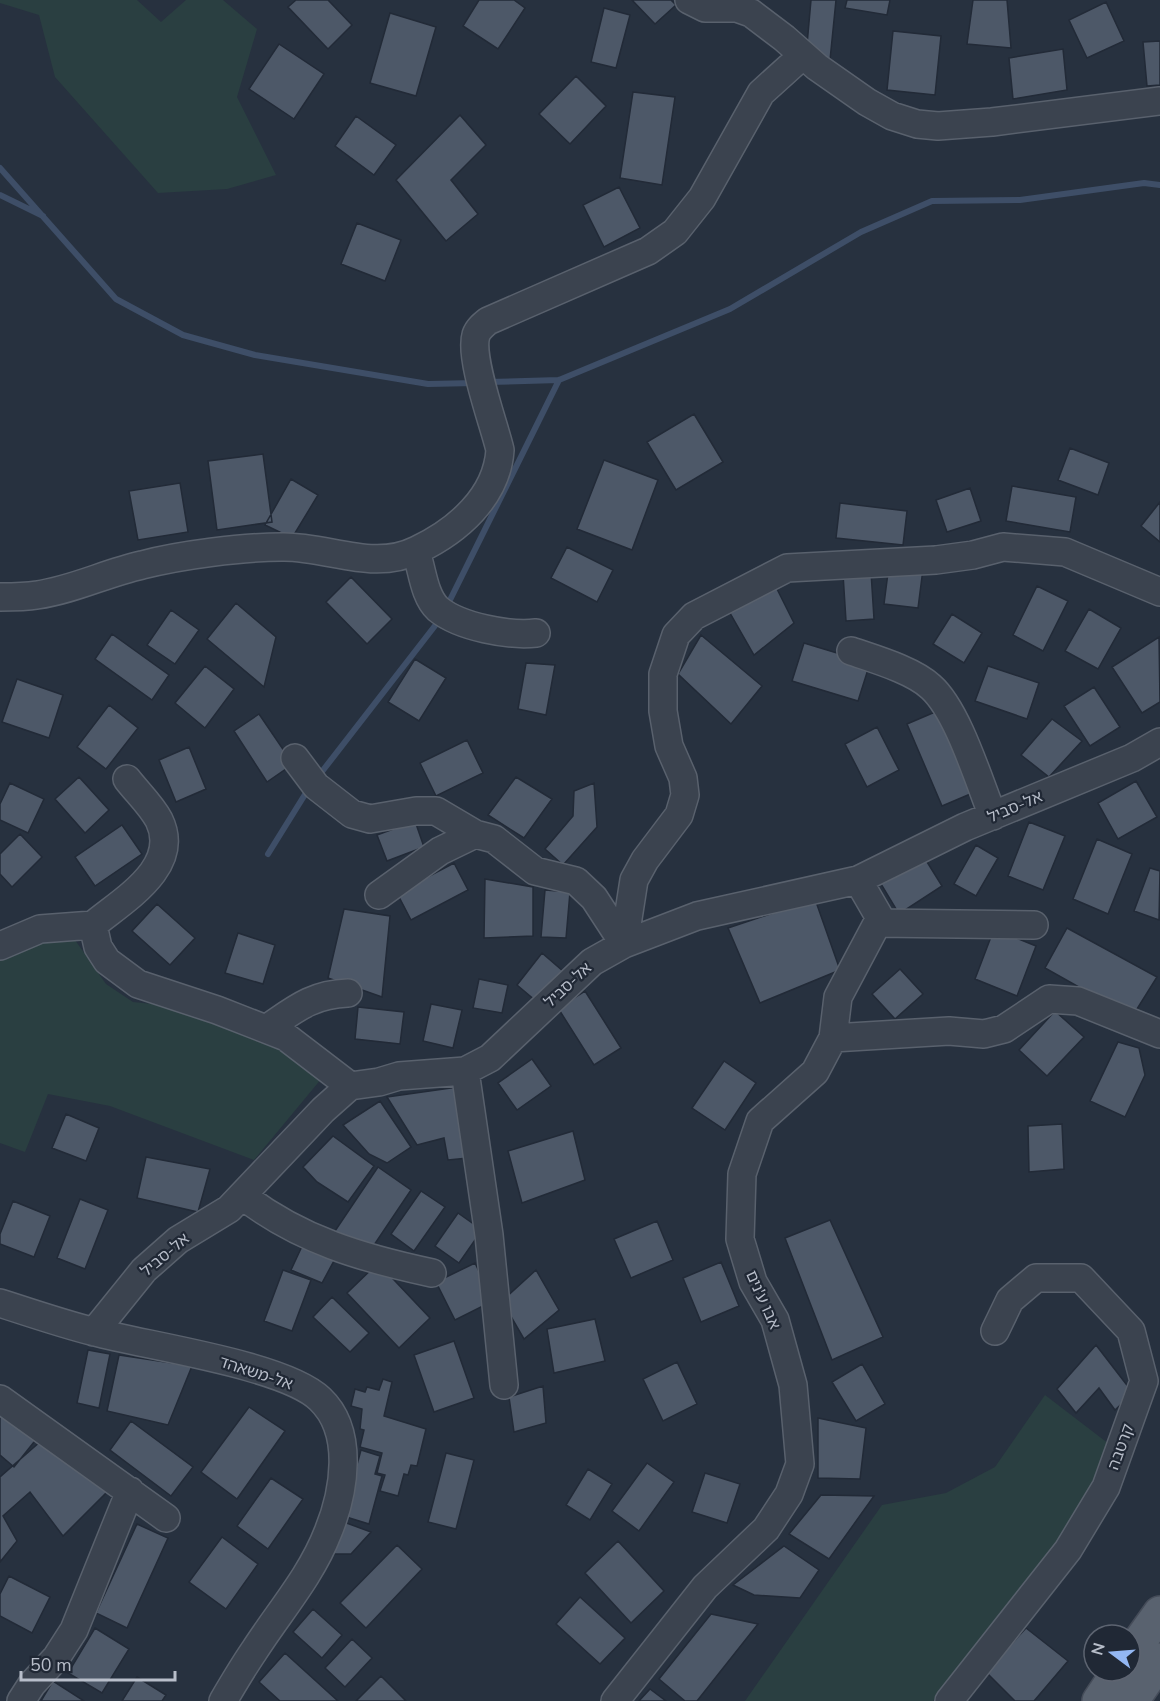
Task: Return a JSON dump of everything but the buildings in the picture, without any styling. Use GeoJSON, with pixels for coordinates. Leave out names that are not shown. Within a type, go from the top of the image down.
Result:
{"type":"FeatureCollection","features":[{"type":"Feature","properties":{"kind":"main road"},"geometry":{"type":"LineString","coordinates":[[1142,1638],[1160,1613]]}},
{"type":"Feature","properties":{"kind":"main road"},"geometry":{"type":"LineString","coordinates":[[1132,1701],[1160,1660]]}},
{"type":"Feature","properties":{"kind":"main road"},"geometry":{"type":"LineString","coordinates":[[1099,1701],[1111,1683]]}},
{"type":"Feature","properties":{"kind":"street"},"geometry":{"type":"LineString","coordinates":[[689,0],[705,8],[760,7],[803,55],[867,102],[892,116],[917,124],[938,126],[992,122],[1160,101]]}},
{"type":"Feature","properties":{"kind":"street"},"geometry":{"type":"LineString","coordinates":[[0,597],[47,593],[143,564],[283,547],[374,560],[391,559],[416,551],[445,534],[482,500],[497,475],[500,463],[500,450],[474,356],[480,328],[488,321],[661,244],[688,218],[697,205],[761,93],[803,55]]}},
{"type":"Feature","properties":{"kind":"street"},"geometry":{"type":"LineString","coordinates":[[624,944],[634,880],[645,860],[679,815],[685,795],[683,778],[669,747],[663,711],[663,674],[676,635],[694,616],[787,568],[936,560],[973,555],[1003,547],[1065,552],[1160,592]]}},
{"type":"Feature","properties":{"kind":"street"},"geometry":{"type":"LineString","coordinates":[[419,562],[426,590],[438,608],[473,626],[515,635],[536,633]]}},
{"type":"Feature","properties":{"kind":"street"},"geometry":{"type":"LineString","coordinates":[[851,651],[894,667],[930,686],[942,700],[964,743],[993,816]]}},
{"type":"Feature","properties":{"kind":"street","name":"אל-סביל"},"geometry":{"type":"LineString","coordinates":[[94,1332],[144,1270],[178,1240],[229,1209],[323,1110],[350,1086],[379,1082],[399,1076],[465,1071],[490,1058],[592,962],[624,944],[697,916],[858,880],[993,816],[1132,758],[1160,742]]}},
{"type":"Feature","properties":{"kind":"street"},"geometry":{"type":"LineString","coordinates":[[295,758],[316,786],[352,814],[380,818],[427,810],[436,811],[475,834],[494,839],[535,871],[576,881],[594,898],[624,944]]}},
{"type":"Feature","properties":{"kind":"street"},"geometry":{"type":"LineString","coordinates":[[0,946],[40,929],[93,925],[158,867],[163,846],[159,820],[128,779]]}},
{"type":"Feature","properties":{"kind":"street"},"geometry":{"type":"LineString","coordinates":[[379,895],[440,851],[475,834]]}},
{"type":"Feature","properties":{"kind":"street"},"geometry":{"type":"LineString","coordinates":[[858,880],[880,918],[878,923],[1034,925]]}},
{"type":"Feature","properties":{"kind":"street","name":"אבו ע'נים"},"geometry":{"type":"LineString","coordinates":[[615,1701],[705,1587],[766,1529],[789,1494],[800,1464],[793,1384],[775,1320],[753,1282],[740,1239],[742,1174],[760,1121],[815,1072],[833,1038],[838,997],[878,923]]}},
{"type":"Feature","properties":{"kind":"street"},"geometry":{"type":"LineString","coordinates":[[93,925],[98,947],[107,961],[138,984],[217,1010],[285,1037],[350,1086]]}},
{"type":"Feature","properties":{"kind":"street"},"geometry":{"type":"LineString","coordinates":[[266,1029],[310,1000],[326,994],[348,993]]}},
{"type":"Feature","properties":{"kind":"street"},"geometry":{"type":"LineString","coordinates":[[833,1038],[949,1031],[984,1034],[1004,1029],[1049,999],[1078,1001],[1160,1034]]}},
{"type":"Feature","properties":{"kind":"street"},"geometry":{"type":"LineString","coordinates":[[465,1071],[489,1235],[504,1385]]}},
{"type":"Feature","properties":{"kind":"street"},"geometry":{"type":"LineString","coordinates":[[243,1196],[272,1218],[322,1242],[384,1262],[432,1273]]}},
{"type":"Feature","properties":{"kind":"street","name":"קרטבה"},"geometry":{"type":"LineString","coordinates":[[949,1701],[1068,1550],[1106,1487],[1144,1381],[1131,1331],[1081,1278],[1036,1278],[1010,1300],[995,1331]]}},
{"type":"Feature","properties":{"kind":"street","name":"אל-משאהד"},"geometry":{"type":"LineString","coordinates":[[0,1303],[94,1332],[233,1363],[295,1384],[320,1399],[335,1423],[343,1449],[342,1482],[328,1532],[297,1591],[254,1650],[223,1701]]}},
{"type":"Feature","properties":{"kind":"street"},"geometry":{"type":"LineString","coordinates":[[0,1398],[166,1518]]}},
{"type":"Feature","properties":{"kind":"street"},"geometry":{"type":"LineString","coordinates":[[21,1701],[32,1684],[56,1658],[74,1630],[130,1491]]}},
{"type":"Feature","properties":{"kind":"green space"},"geometry":{"type":"Polygon","coordinates":[[[0,0],[137,0],[161,22],[186,0],[223,0],[257,29],[237,97],[276,175],[227,189],[158,193],[55,77],[39,15],[0,3],[0,0]]]}},
{"type":"Feature","properties":{"kind":"green space"},"geometry":{"type":"Polygon","coordinates":[[[41,935],[75,940],[106,984],[133,1002],[181,1007],[252,1023],[322,1078],[254,1160],[110,1106],[48,1094],[25,1152],[0,1143],[0,954],[41,935]]]}},
{"type":"Feature","properties":{"kind":"green space"},"geometry":{"type":"Polygon","coordinates":[[[1045,1395],[1109,1444],[1095,1497],[1021,1598],[933,1701],[745,1701],[882,1505],[946,1493],[995,1467],[1045,1395]]]}},
{"type":"Feature","properties":{"kind":"waterway"},"geometry":{"type":"LineString","coordinates":[[0,168],[116,299],[183,335],[255,355],[428,384],[475,383]]}},
{"type":"Feature","properties":{"kind":"waterway"},"geometry":{"type":"LineString","coordinates":[[488,382],[559,380],[730,309],[861,232],[932,201],[1020,200],[1144,183],[1160,185]]}},
{"type":"Feature","properties":{"kind":"waterway"},"geometry":{"type":"LineString","coordinates":[[0,195],[43,216]]}},
{"type":"Feature","properties":{"kind":"waterway"},"geometry":{"type":"LineString","coordinates":[[447,606],[559,380]]}},
{"type":"Feature","properties":{"kind":"waterway"},"geometry":{"type":"LineString","coordinates":[[317,778],[441,618]]}},
{"type":"Feature","properties":{"kind":"waterway"},"geometry":{"type":"LineString","coordinates":[[268,854],[309,788]]}}]}
